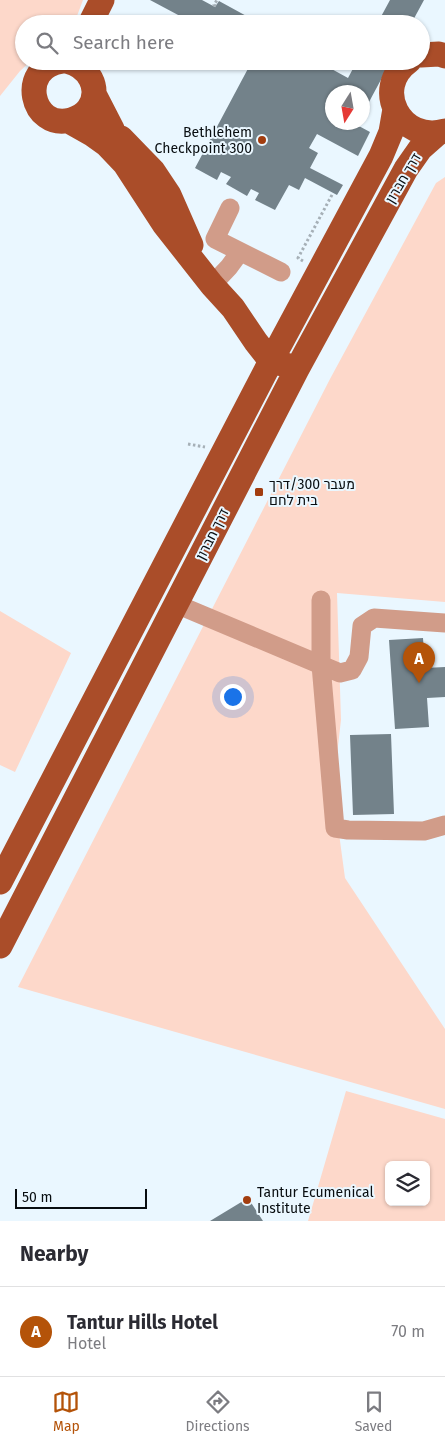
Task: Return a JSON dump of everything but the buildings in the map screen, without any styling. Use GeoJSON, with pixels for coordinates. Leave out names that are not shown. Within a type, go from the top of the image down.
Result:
{"type":"FeatureCollection","features":[{"type":"Feature","properties":{"kind":"main road"},"geometry":{"type":"LineString","coordinates":[[94,15],[102,0]]}},
{"type":"Feature","properties":{"kind":"main road"},"geometry":{"type":"LineString","coordinates":[[110,15],[114,0]]}},
{"type":"Feature","properties":{"kind":"main road"},"geometry":{"type":"LineString","coordinates":[[430,54],[445,56]]}},
{"type":"Feature","properties":{"kind":"main road"},"geometry":{"type":"LineString","coordinates":[[43,70],[34,83],[33,93],[41,111],[48,118],[58,121],[69,121],[79,118],[87,111],[92,103],[95,80]]}},
{"type":"Feature","properties":{"kind":"main road"},"geometry":{"type":"LineString","coordinates":[[85,70],[95,80],[124,164]]}},
{"type":"Feature","properties":{"kind":"main road","name":"דרך חברון"},"geometry":{"type":"LineString","coordinates":[[0,882],[275,353],[382,156],[391,132],[395,109],[392,85],[400,70]]}},
{"type":"Feature","properties":{"kind":"main road"},"geometry":{"type":"LineString","coordinates":[[395,109],[408,126],[426,133],[442,132]]}},
{"type":"Feature","properties":{"kind":"main road"},"geometry":{"type":"LineString","coordinates":[[69,121],[106,144],[124,164],[164,224],[207,279],[233,308],[266,331],[275,353],[297,369]]}},
{"type":"Feature","properties":{"kind":"main road"},"geometry":{"type":"LineString","coordinates":[[112,129],[153,171],[169,195],[207,279]]}},
{"type":"Feature","properties":{"kind":"main road","name":"דרך חברון"},"geometry":{"type":"LineString","coordinates":[[0,946],[297,369],[410,163],[420,150],[442,132]]}},
{"type":"Feature","properties":{"kind":"lane"},"geometry":{"type":"LineString","coordinates":[[230,208],[214,239],[281,272]]}},
{"type":"Feature","properties":{"kind":"lane"},"geometry":{"type":"LineString","coordinates":[[207,279],[229,267],[240,252]]}},
{"type":"Feature","properties":{"kind":"lane"},"geometry":{"type":"LineString","coordinates":[[321,600],[321,665],[335,828],[348,830],[424,831],[445,825]]}},
{"type":"Feature","properties":{"kind":"lane"},"geometry":{"type":"LineString","coordinates":[[176,604],[340,674],[352,670],[359,656],[362,626],[374,618],[445,623]]}},
{"type":"Feature","properties":{"kind":"path"},"geometry":{"type":"LineString","coordinates":[[216,6],[214,5],[217,0]]}},
{"type":"Feature","properties":{"kind":"shaded area"},"geometry":{"type":"Polygon","coordinates":[[[0,0],[83,0],[77,15],[15,15],[15,70],[21,70],[0,96],[0,0]]]}},
{"type":"Feature","properties":{"kind":"shaded area"},"geometry":{"type":"Polygon","coordinates":[[[445,177],[445,602],[337,593],[341,720],[333,789],[345,878],[445,1029],[445,1109],[18,987],[330,379],[436,183],[445,177]]]}},
{"type":"Feature","properties":{"kind":"shaded area"},"geometry":{"type":"Polygon","coordinates":[[[0,611],[71,653],[15,772],[0,765],[0,611]]]}},
{"type":"Feature","properties":{"kind":"shaded area"},"geometry":{"type":"Polygon","coordinates":[[[346,1091],[445,1119],[445,1221],[308,1221],[346,1091]]]}},
{"type":"Feature","properties":{"kind":"place","name":"Bethlehem Checkpoint 300"},"geometry":{"type":"Point","coordinates":[262,140]}},
{"type":"Feature","properties":{"kind":"place","name":"מעבר 300/דרך בית לחם"},"geometry":{"type":"Point","coordinates":[259,492]}},
{"type":"Feature","properties":{"kind":"place","name":"Tantur Hills Hotel"},"geometry":{"type":"Point","coordinates":[419,683]}},
{"type":"Feature","properties":{"kind":"place","name":"Tantur Ecumenical Institute"},"geometry":{"type":"Point","coordinates":[247,1200]}}]}
